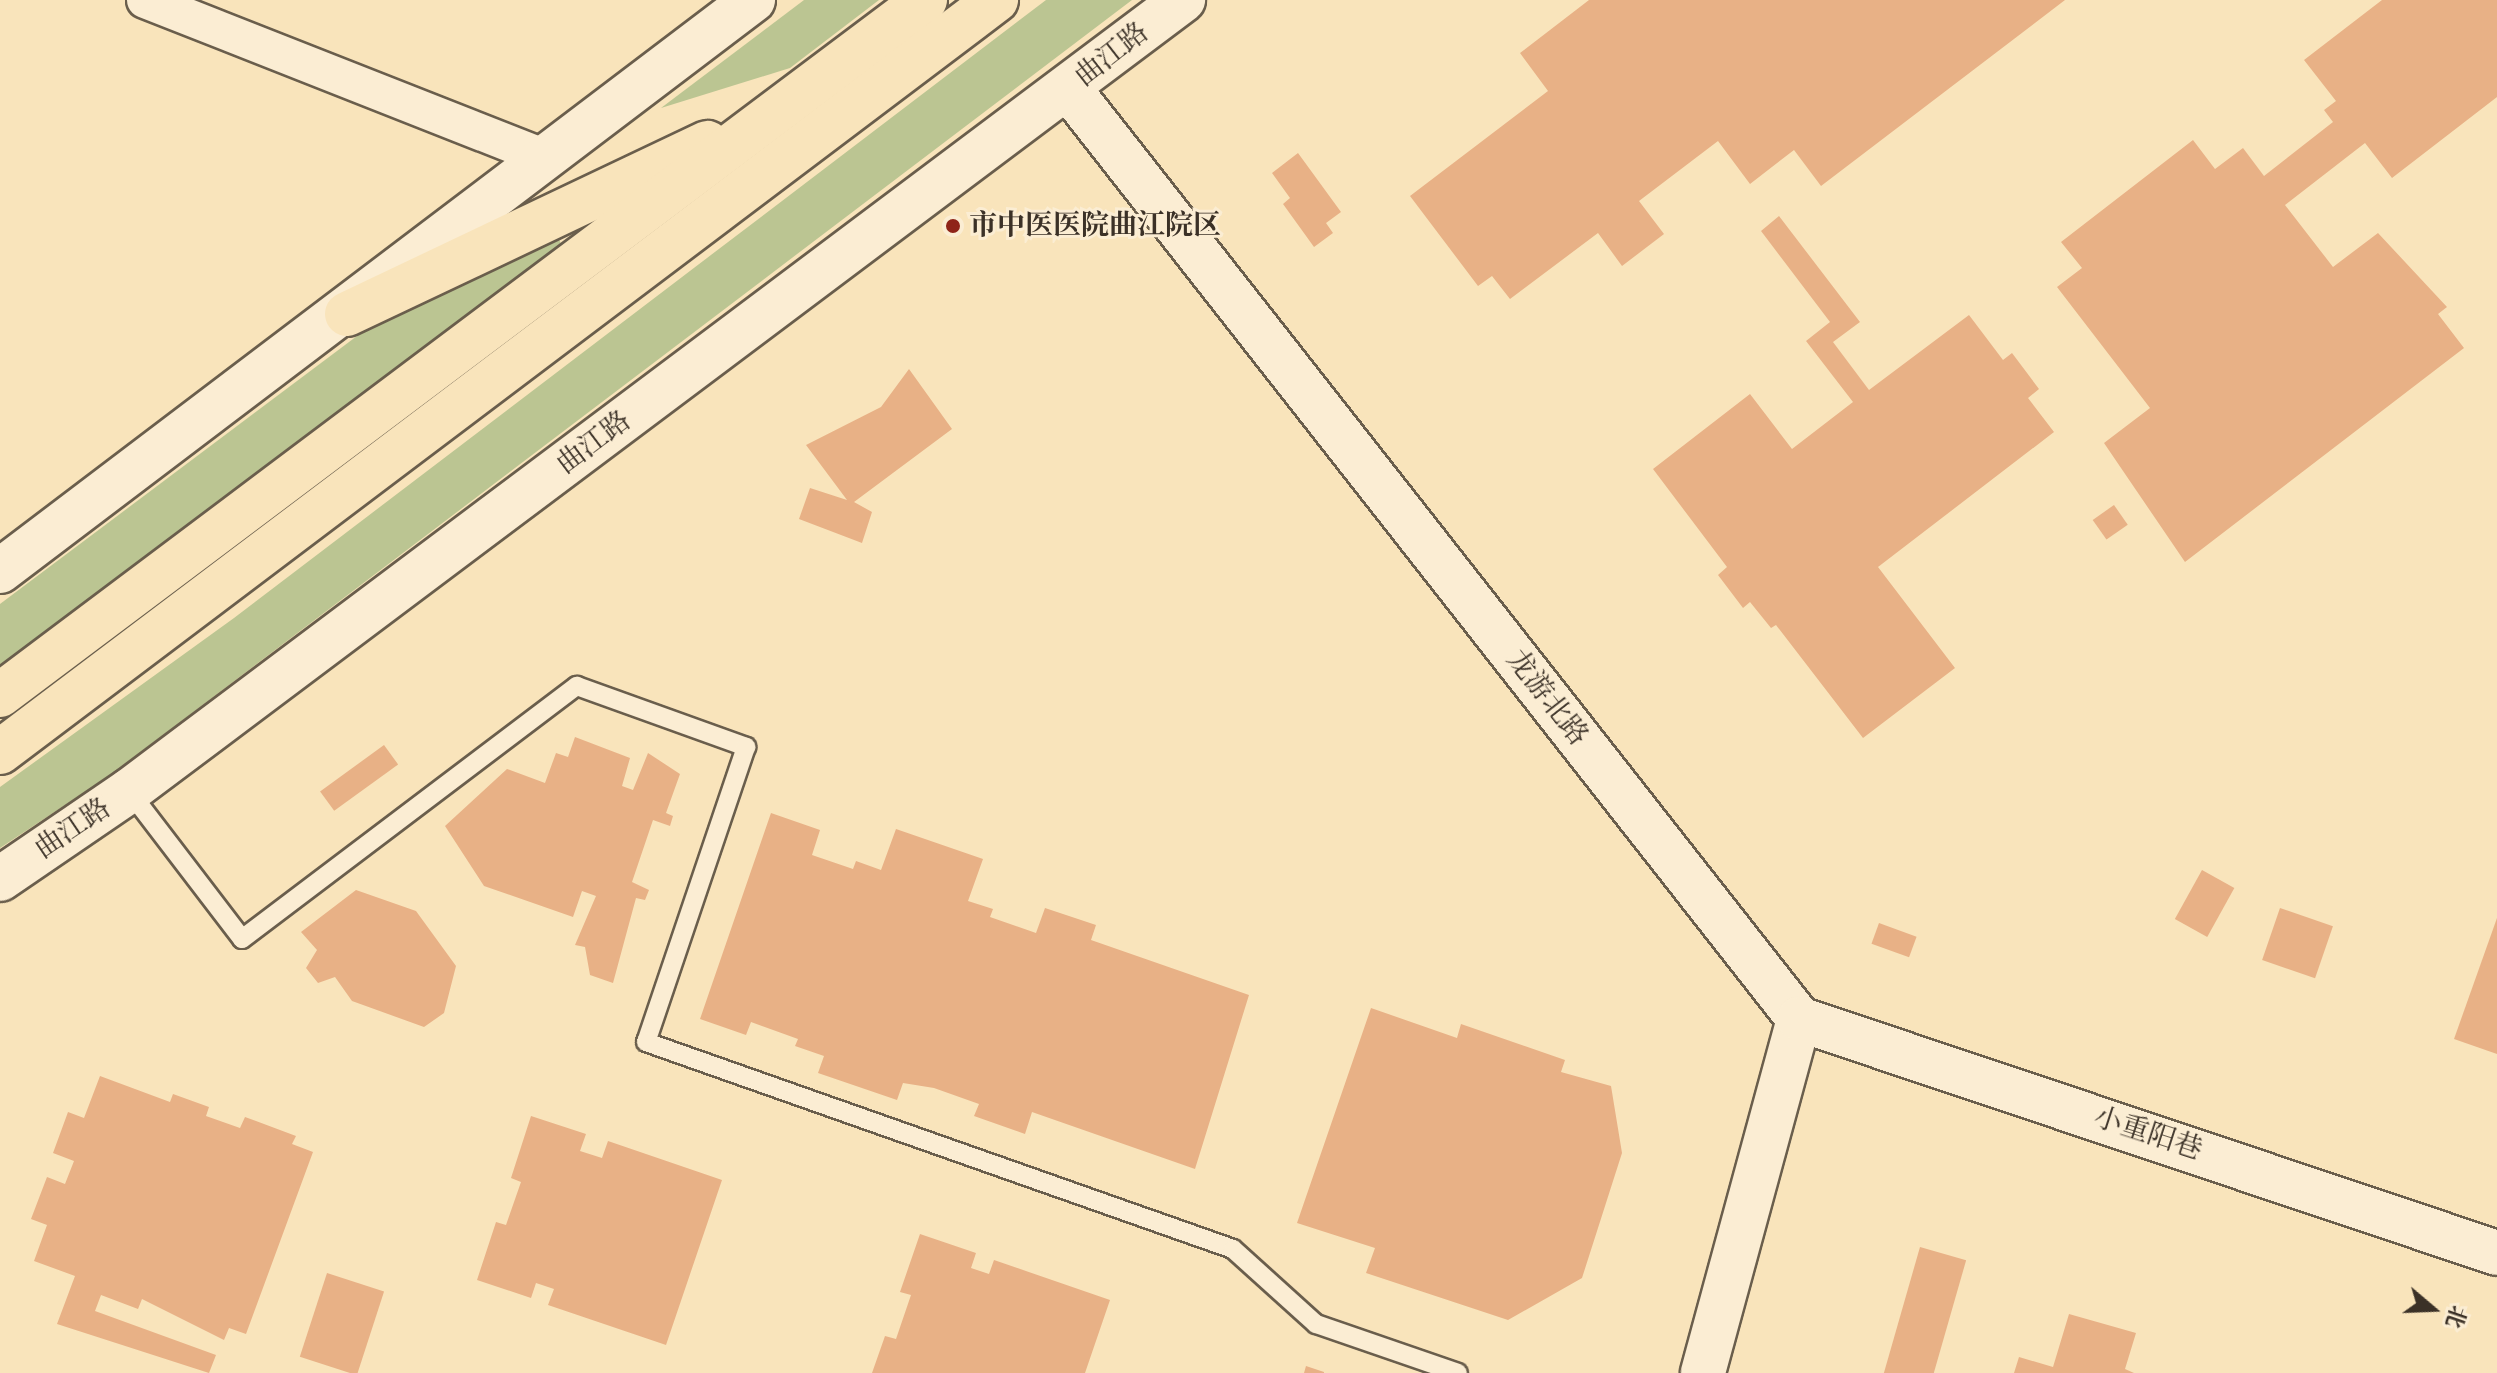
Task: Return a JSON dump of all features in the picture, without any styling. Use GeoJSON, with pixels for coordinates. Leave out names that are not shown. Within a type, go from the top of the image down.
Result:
{"type":"FeatureCollection","features":[{"type":"Feature","properties":{"kind":"highway"},"geometry":{"type":"LineString","coordinates":[[0,695],[925,0]]}},
{"type":"Feature","properties":{"kind":"highway"},"geometry":{"type":"LineString","coordinates":[[0,752],[996,0]]}},
{"type":"Feature","properties":{"kind":"highway"},"geometry":{"type":"LineString","coordinates":[[347,314],[792,102]]}},
{"type":"Feature","properties":{"kind":"main road"},"geometry":{"type":"LineString","coordinates":[[0,571],[347,314],[544,157],[753,0]]}},
{"type":"Feature","properties":{"kind":"main road","name":"曲江路"},"geometry":{"type":"LineString","coordinates":[[0,879],[129,791],[1069,89],[1183,0]]}},
{"type":"Feature","properties":{"kind":"main road","name":"龙游北路"},"geometry":{"type":"LineString","coordinates":[[1069,89],[1799,1019]]}},
{"type":"Feature","properties":{"kind":"main road"},"geometry":{"type":"LineString","coordinates":[[1703,1373],[1799,1019]]}},
{"type":"Feature","properties":{"kind":"main road","name":"小重阳巷"},"geometry":{"type":"LineString","coordinates":[[1799,1019],[2497,1253]]}},
{"type":"Feature","properties":{"kind":"street"},"geometry":{"type":"LineString","coordinates":[[145,0],[544,157]]}},
{"type":"Feature","properties":{"kind":"lane"},"geometry":{"type":"LineString","coordinates":[[129,791],[242,939],[577,686],[746,747],[646,1042],[1233,1249],[1316,1324],[1458,1373]]}},
{"type":"Feature","properties":{"kind":"green space"},"geometry":{"type":"Polygon","coordinates":[[[804,0],[879,0],[790,68],[661,108],[804,0]]]}},
{"type":"Feature","properties":{"kind":"green space"},"geometry":{"type":"Polygon","coordinates":[[[1046,0],[1132,0],[109,776],[0,848],[0,787],[234,618],[1046,0]]]}},
{"type":"Feature","properties":{"kind":"green space"},"geometry":{"type":"Polygon","coordinates":[[[557,235],[562,246],[0,668],[0,604],[361,333],[557,235]]]}},
{"type":"Feature","properties":{"kind":"building"},"geometry":{"type":"Polygon","coordinates":[[[1589,0],[2065,0],[1821,186],[1794,150],[1750,184],[1718,141],[1639,201],[1664,234],[1622,266],[1598,233],[1510,299],[1492,276],[1478,286],[1410,196],[1548,91],[1520,53],[1589,0]]]}},
{"type":"Feature","properties":{"kind":"building"},"geometry":{"type":"Polygon","coordinates":[[[2382,0],[2497,0],[2497,97],[2392,178],[2365,143],[2285,205],[2333,267],[2378,233],[2447,307],[2438,314],[2464,348],[2185,562],[2104,443],[2150,408],[2057,287],[2082,268],[2061,242],[2193,140],[2215,169],[2243,148],[2264,176],[2333,122],[2324,110],[2336,101],[2304,60],[2382,0]]]}},
{"type":"Feature","properties":{"kind":"building"},"geometry":{"type":"Polygon","coordinates":[[[1298,153],[1341,212],[1326,223],[1333,233],[1314,247],[1283,204],[1290,198],[1272,173],[1298,153]]]}},
{"type":"Feature","properties":{"kind":"building"},"geometry":{"type":"Polygon","coordinates":[[[1779,216],[1860,322],[1833,342],[1869,390],[1969,315],[2003,360],[2012,353],[2039,389],[2028,398],[2054,432],[1878,567],[1955,668],[1863,738],[1776,625],[1771,628],[1750,602],[1743,608],[1718,575],[1727,567],[1653,469],[1750,394],[1792,449],[1853,402],[1806,341],[1830,322],[1761,231],[1779,216]]]}},
{"type":"Feature","properties":{"kind":"building"},"geometry":{"type":"Polygon","coordinates":[[[909,369],[952,429],[854,502],[872,512],[862,543],[799,519],[810,488],[847,500],[806,445],[881,407],[909,369]]]}},
{"type":"Feature","properties":{"kind":"building"},"geometry":{"type":"Polygon","coordinates":[[[2114,505],[2128,525],[2106,540],[2093,520],[2114,505]]]}},
{"type":"Feature","properties":{"kind":"building"},"geometry":{"type":"Polygon","coordinates":[[[575,737],[630,758],[622,786],[633,790],[648,753],[680,774],[666,813],[673,816],[670,826],[653,820],[632,882],[649,890],[645,900],[636,898],[613,983],[590,975],[585,947],[575,945],[596,896],[582,891],[573,917],[484,886],[445,826],[507,769],[545,783],[556,753],[568,757],[575,737]]]}},
{"type":"Feature","properties":{"kind":"building"},"geometry":{"type":"Polygon","coordinates":[[[384,745],[398,764],[334,811],[320,791],[384,745]]]}},
{"type":"Feature","properties":{"kind":"building"},"geometry":{"type":"Polygon","coordinates":[[[771,813],[820,830],[812,855],[853,869],[856,861],[881,870],[896,829],[983,859],[968,901],[993,909],[990,917],[1036,933],[1045,908],[1096,925],[1091,940],[1249,995],[1195,1169],[1032,1112],[1025,1134],[974,1116],[979,1104],[934,1088],[903,1083],[897,1100],[818,1073],[824,1056],[795,1046],[798,1039],[751,1022],[746,1035],[700,1019],[771,813]]]}},
{"type":"Feature","properties":{"kind":"building"},"geometry":{"type":"Polygon","coordinates":[[[2202,870],[2234,888],[2207,937],[2175,919],[2202,870]]]}},
{"type":"Feature","properties":{"kind":"building"},"geometry":{"type":"Polygon","coordinates":[[[356,890],[416,911],[456,966],[444,1013],[424,1027],[352,1001],[335,977],[318,983],[306,968],[317,950],[301,932],[356,890]]]}},
{"type":"Feature","properties":{"kind":"building"},"geometry":{"type":"Polygon","coordinates":[[[2280,908],[2333,926],[2315,978],[2262,960],[2280,908]]]}},
{"type":"Feature","properties":{"kind":"building"},"geometry":{"type":"Polygon","coordinates":[[[2497,918],[2497,1054],[2454,1039],[2497,918]]]}},
{"type":"Feature","properties":{"kind":"building"},"geometry":{"type":"Polygon","coordinates":[[[1879,923],[1917,937],[1909,957],[1871,944],[1879,923]]]}},
{"type":"Feature","properties":{"kind":"building"},"geometry":{"type":"Polygon","coordinates":[[[1371,1008],[1457,1038],[1461,1024],[1565,1060],[1561,1072],[1611,1086],[1622,1153],[1582,1278],[1508,1320],[1366,1273],[1375,1248],[1297,1223],[1371,1008]]]}},
{"type":"Feature","properties":{"kind":"building"},"geometry":{"type":"Polygon","coordinates":[[[100,1076],[170,1102],[173,1094],[209,1107],[206,1116],[240,1128],[245,1117],[296,1136],[292,1144],[313,1152],[246,1334],[229,1328],[224,1340],[142,1299],[138,1309],[101,1295],[95,1311],[216,1355],[209,1373],[57,1324],[75,1276],[34,1261],[47,1225],[31,1219],[47,1177],[65,1184],[74,1161],[53,1153],[68,1112],[84,1118],[100,1076]]]}},
{"type":"Feature","properties":{"kind":"building"},"geometry":{"type":"Polygon","coordinates":[[[531,1116],[586,1134],[580,1151],[602,1158],[608,1141],[722,1180],[666,1345],[548,1305],[554,1289],[536,1283],[531,1298],[477,1280],[496,1222],[506,1225],[521,1182],[511,1178],[531,1116]]]}},
{"type":"Feature","properties":{"kind":"building"},"geometry":{"type":"Polygon","coordinates":[[[920,1234],[976,1253],[971,1268],[989,1274],[994,1260],[1110,1300],[1085,1373],[872,1373],[885,1336],[896,1339],[911,1295],[900,1292],[920,1234]]]}},
{"type":"Feature","properties":{"kind":"building"},"geometry":{"type":"Polygon","coordinates":[[[1920,1247],[1966,1260],[1934,1373],[1884,1373],[1920,1247]]]}},
{"type":"Feature","properties":{"kind":"building"},"geometry":{"type":"Polygon","coordinates":[[[327,1273],[384,1292],[358,1373],[300,1357],[327,1273]]]}},
{"type":"Feature","properties":{"kind":"building"},"geometry":{"type":"Polygon","coordinates":[[[2069,1314],[2136,1333],[2125,1369],[2134,1373],[2014,1373],[2019,1357],[2053,1367],[2069,1314]]]}},
{"type":"Feature","properties":{"kind":"building"},"geometry":{"type":"Polygon","coordinates":[[[1306,1366],[1324,1372],[1324,1373],[1304,1373],[1306,1366]]]}},
{"type":"Feature","properties":{"kind":"place","name":"市中医医院曲江院区"},"geometry":{"type":"Point","coordinates":[953,226]}}]}
